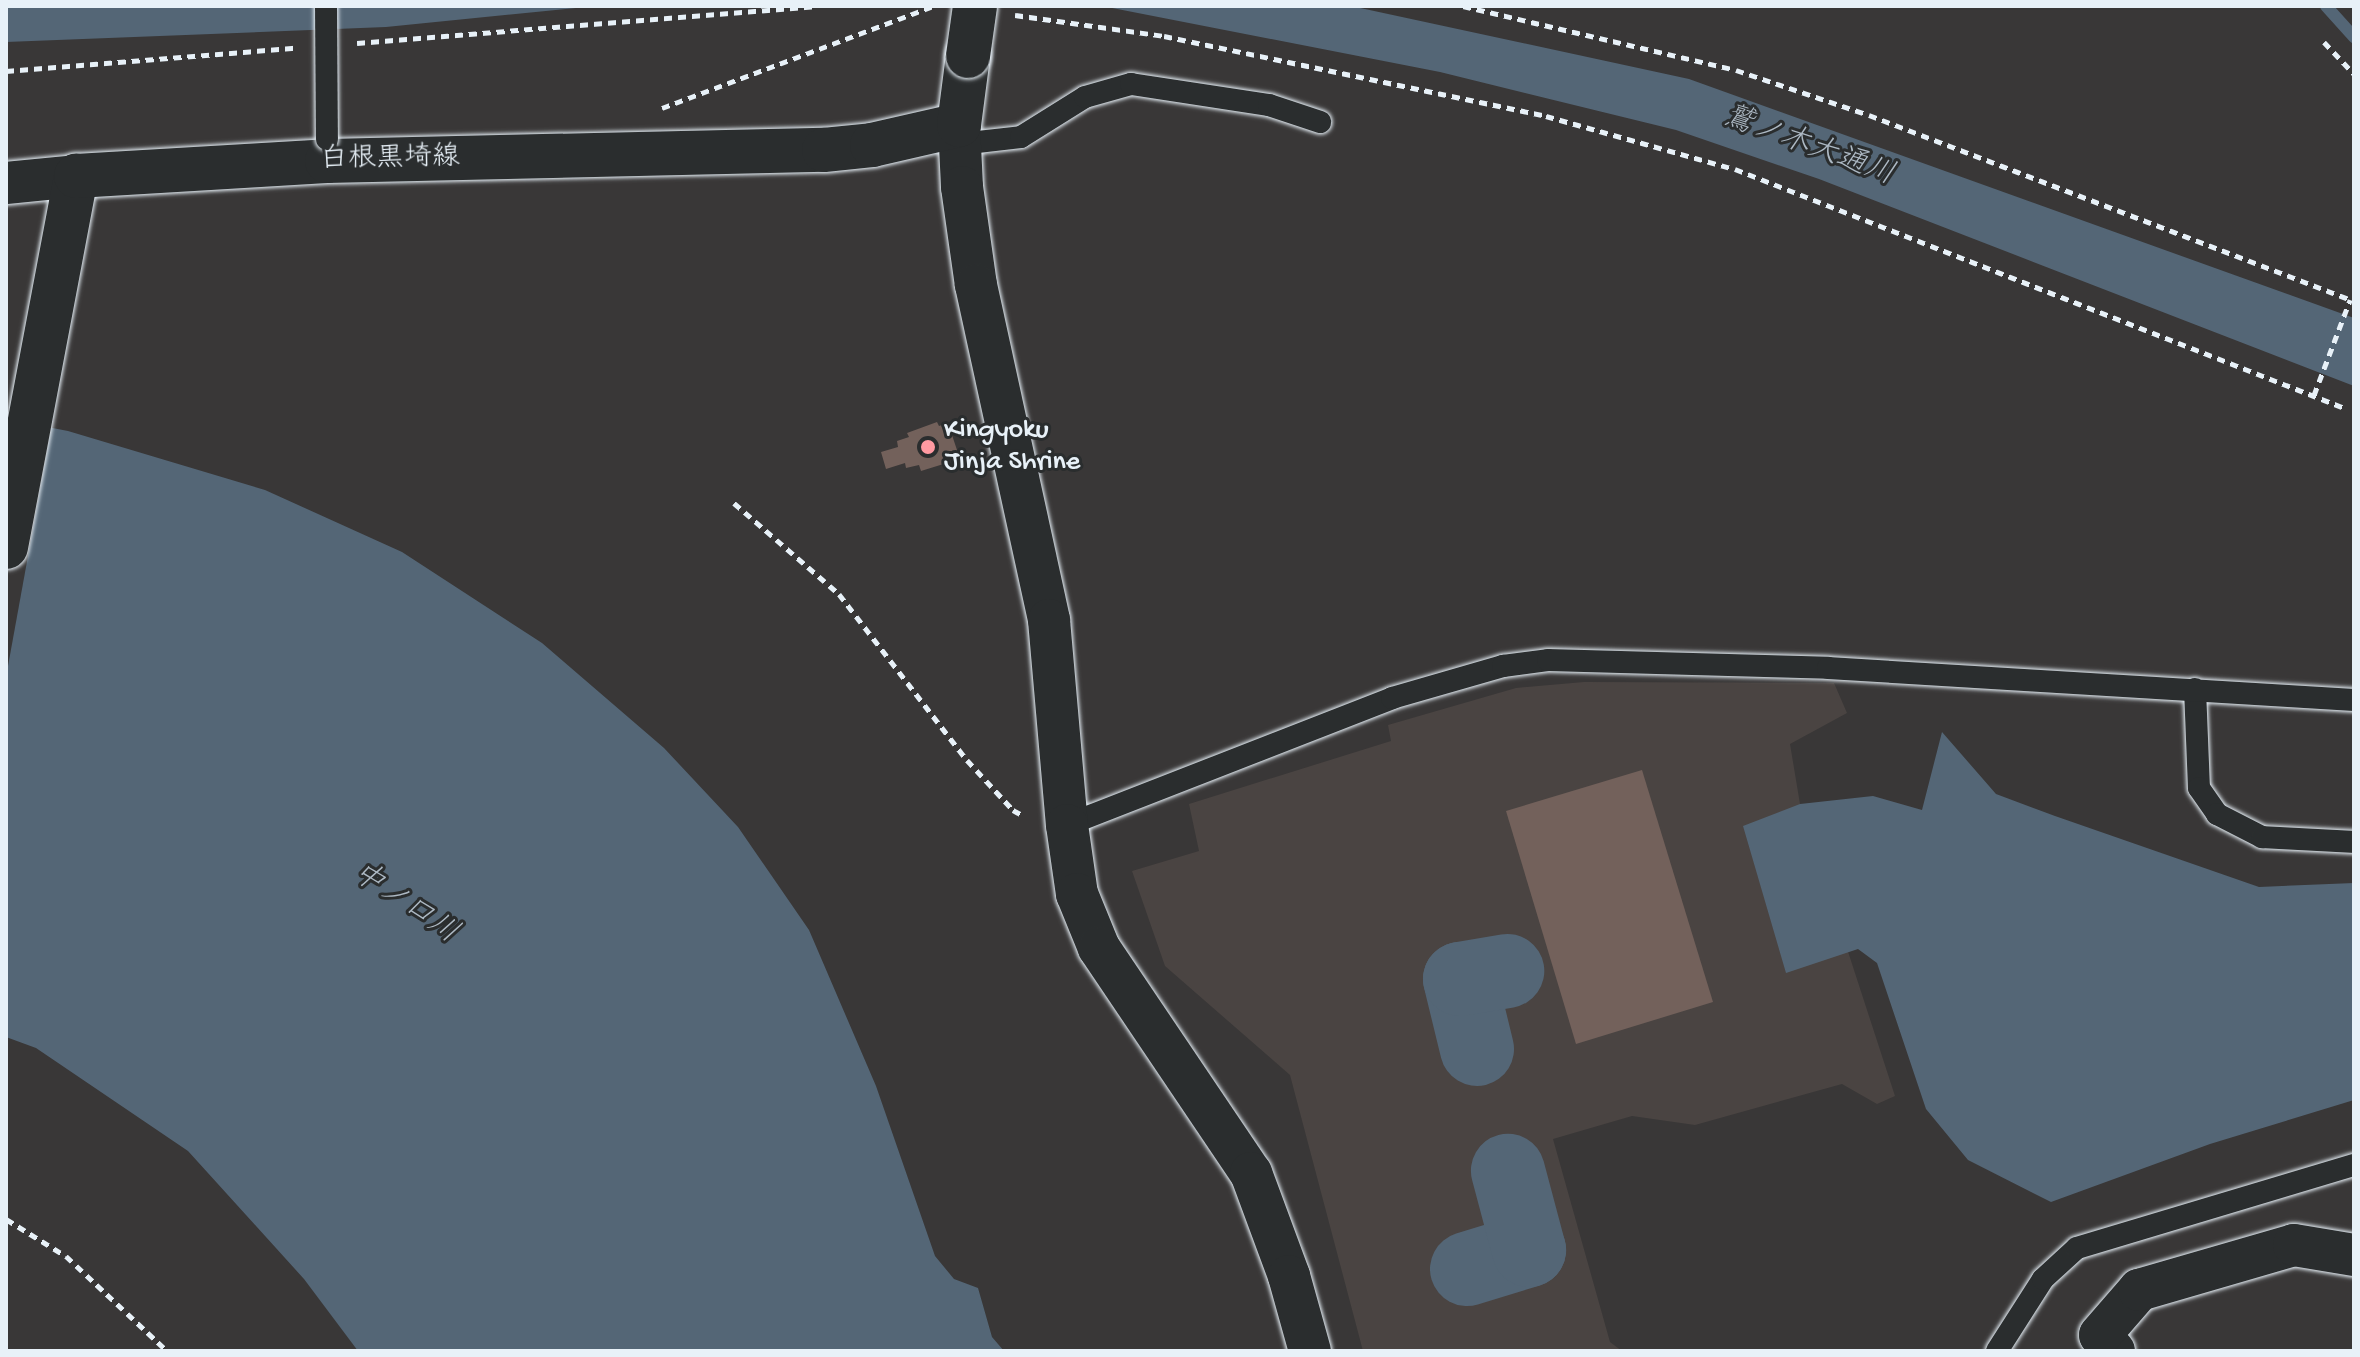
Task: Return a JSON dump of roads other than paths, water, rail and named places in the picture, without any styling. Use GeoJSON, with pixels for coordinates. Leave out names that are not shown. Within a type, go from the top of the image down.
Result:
{"type":"FeatureCollection","features":[{"type":"Feature","properties":{"kind":"main road"},"geometry":{"type":"LineString","coordinates":[[960,134],[968,56],[994,10]]}},
{"type":"Feature","properties":{"kind":"main road","name":"白根黒埼線"},"geometry":{"type":"LineString","coordinates":[[76,176],[327,150],[633,154],[824,150],[960,134]]}},
{"type":"Feature","properties":{"kind":"main road"},"geometry":{"type":"LineString","coordinates":[[6,547],[76,176]]}},
{"type":"Feature","properties":{"kind":"street"},"geometry":{"type":"LineString","coordinates":[[960,134],[962,187],[976,285],[1049,620],[1067,825],[1077,894],[1099,948],[1251,1173],[1289,1276],[1310,1351]]}},
{"type":"Feature","properties":{"kind":"street"},"geometry":{"type":"LineString","coordinates":[[6,183],[76,176]]}},
{"type":"Feature","properties":{"kind":"street"},"geometry":{"type":"LineString","coordinates":[[2114,1351],[2100,1335],[2139,1290],[2294,1245],[2354,1255]]}},
{"type":"Feature","properties":{"kind":"lane"},"geometry":{"type":"LineString","coordinates":[[326,6],[327,150]]}},
{"type":"Feature","properties":{"kind":"lane"},"geometry":{"type":"LineString","coordinates":[[960,134],[1021,137],[1085,97],[1131,84],[1269,105],[1320,122]]}},
{"type":"Feature","properties":{"kind":"lane"},"geometry":{"type":"LineString","coordinates":[[1067,825],[1392,698],[1503,666],[1533,662],[1828,668],[2354,700]]}},
{"type":"Feature","properties":{"kind":"lane"},"geometry":{"type":"LineString","coordinates":[[2195,689],[2199,788],[2217,814],[2262,837],[2354,842]]}},
{"type":"Feature","properties":{"kind":"lane"},"geometry":{"type":"LineString","coordinates":[[1997,1351],[2043,1279],[2077,1248],[2354,1165]]}},
{"type":"Feature","properties":{"kind":"water"},"geometry":{"type":"Polygon","coordinates":[[[6,6],[596,6],[386,27],[6,42],[6,6]]]}},
{"type":"Feature","properties":{"kind":"water","name":"鷲ノ木大通川"},"geometry":{"type":"Polygon","coordinates":[[[1102,6],[1351,6],[1689,79],[2354,318],[2354,386],[1819,179],[1676,130],[1440,72],[1102,6]]]}},
{"type":"Feature","properties":{"kind":"water","name":"中ノ口川"},"geometry":{"type":"Polygon","coordinates":[[[6,419],[68,431],[265,490],[402,552],[542,643],[664,748],[738,827],[809,930],[876,1086],[935,1256],[954,1279],[978,1288],[992,1337],[1004,1351],[358,1351],[304,1279],[188,1151],[36,1048],[6,1037],[6,419]]]}},
{"type":"Feature","properties":{"kind":"water"},"geometry":{"type":"Polygon","coordinates":[[[1942,732],[1996,794],[2055,816],[2259,887],[2354,883],[2354,1100],[2210,1144],[2051,1202],[1968,1160],[1926,1109],[1877,963],[1858,949],[1786,973],[1743,826],[1800,804],[1873,796],[1922,810],[1942,732]]]}},
{"type":"Feature","properties":{"kind":"waterway"},"geometry":{"type":"LineString","coordinates":[[2326,6],[2354,37]]}},
{"type":"Feature","properties":{"kind":"waterway"},"geometry":{"type":"LineString","coordinates":[[1477,1049],[1460,979],[1507,971]]}},
{"type":"Feature","properties":{"kind":"waterway"},"geometry":{"type":"LineString","coordinates":[[1467,1269],[1529,1250],[1508,1171]]}},
{"type":"Feature","properties":{"kind":"place","name":"Kingyoku Jinja Shrine"},"geometry":{"type":"Point","coordinates":[928,447]}}]}
